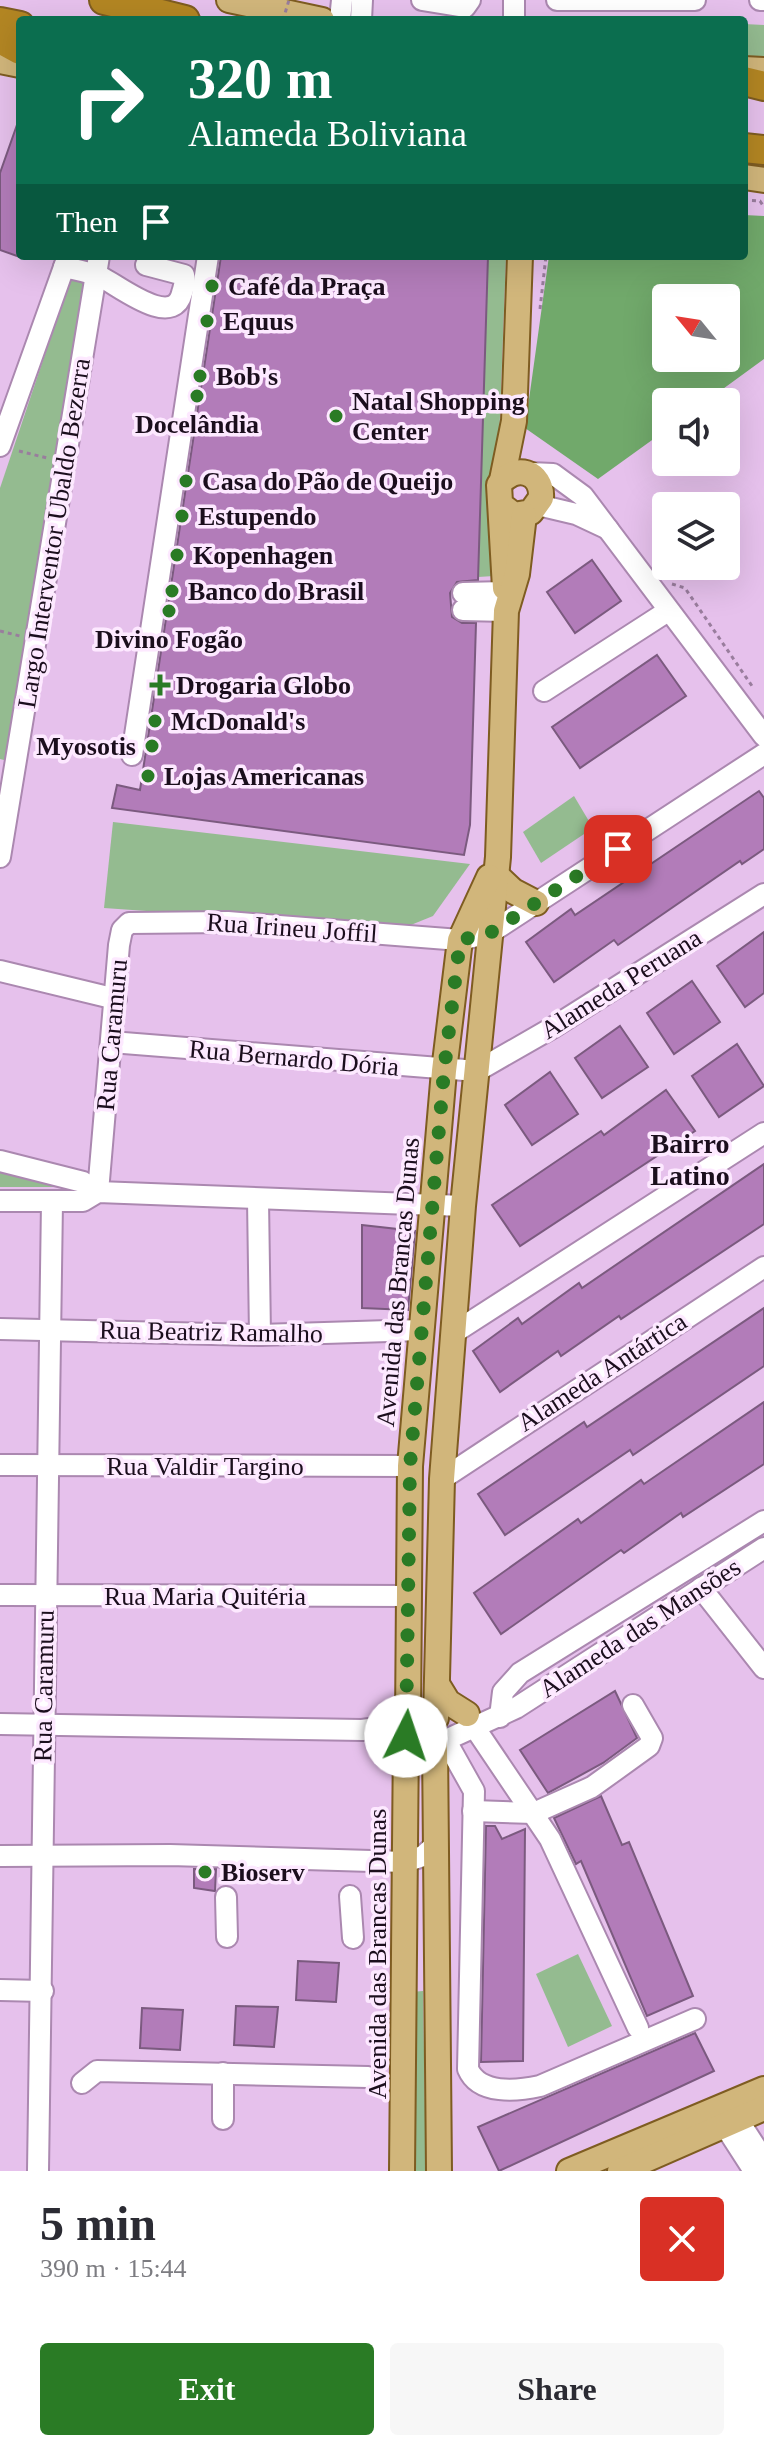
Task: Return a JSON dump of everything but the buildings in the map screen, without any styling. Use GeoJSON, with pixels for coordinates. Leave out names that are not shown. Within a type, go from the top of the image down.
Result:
{"type":"FeatureCollection","features":[{"type":"Feature","properties":{"kind":"highway"},"geometry":{"type":"LineString","coordinates":[[104,0],[169,16]]}},
{"type":"Feature","properties":{"kind":"main road"},"geometry":{"type":"LineString","coordinates":[[229,0],[303,16]]}},
{"type":"Feature","properties":{"kind":"main road"},"geometry":{"type":"LineString","coordinates":[[517,475],[514,421],[520,260]]}},
{"type":"Feature","properties":{"kind":"main road"},"geometry":{"type":"LineString","coordinates":[[517,475],[542,490],[531,510],[514,515],[501,505],[498,491],[517,475]]}},
{"type":"Feature","properties":{"kind":"main road","name":"Avenida das Brancas Dunas"},"geometry":{"type":"LineString","coordinates":[[439,2171],[435,1845],[442,1479],[463,1206],[497,866],[506,602],[501,505]]}},
{"type":"Feature","properties":{"kind":"main road","name":"Avenida das Brancas Dunas"},"geometry":{"type":"LineString","coordinates":[[506,602],[517,574],[531,510]]}},
{"type":"Feature","properties":{"kind":"main road"},"geometry":{"type":"LineString","coordinates":[[497,866],[513,891],[536,903]]}},
{"type":"Feature","properties":{"kind":"main road","name":"Avenida das Brancas Dunas"},"geometry":{"type":"LineString","coordinates":[[402,2171],[410,1466],[444,1071],[460,940],[497,866]]}},
{"type":"Feature","properties":{"kind":"main road"},"geometry":{"type":"LineString","coordinates":[[437,1684],[448,1702],[471,1721]]}},
{"type":"Feature","properties":{"kind":"main road"},"geometry":{"type":"LineString","coordinates":[[407,1730],[421,1714],[438,1733]]}},
{"type":"Feature","properties":{"kind":"main road"},"geometry":{"type":"LineString","coordinates":[[405,1981],[435,1983]]}},
{"type":"Feature","properties":{"kind":"main road"},"geometry":{"type":"LineString","coordinates":[[569,2171],[764,2089]]}},
{"type":"Feature","properties":{"kind":"main road"},"geometry":{"type":"LineString","coordinates":[[620,2171],[764,2108]]}},
{"type":"Feature","properties":{"kind":"street"},"geometry":{"type":"LineString","coordinates":[[422,0],[456,7],[465,7],[470,0]]}},
{"type":"Feature","properties":{"kind":"street"},"geometry":{"type":"LineString","coordinates":[[557,0],[695,0]]}},
{"type":"Feature","properties":{"kind":"street"},"geometry":{"type":"LineString","coordinates":[[132,755],[207,260]]}},
{"type":"Feature","properties":{"kind":"street"},"geometry":{"type":"LineString","coordinates":[[64,266],[97,272],[116,294],[128,294],[168,308],[181,300],[184,275],[146,265]]}},
{"type":"Feature","properties":{"kind":"street","name":"Largo Interventor Ubaldo Bezerra"},"geometry":{"type":"LineString","coordinates":[[0,446],[64,266]]}},
{"type":"Feature","properties":{"kind":"street","name":"Largo Interventor Ubaldo Bezerra"},"geometry":{"type":"LineString","coordinates":[[0,857],[8,770],[66,463],[97,272]]}},
{"type":"Feature","properties":{"kind":"street"},"geometry":{"type":"LineString","coordinates":[[517,475],[547,473],[583,496],[764,736]]}},
{"type":"Feature","properties":{"kind":"street"},"geometry":{"type":"LineString","coordinates":[[531,510],[576,514],[608,529]]}},
{"type":"Feature","properties":{"kind":"street"},"geometry":{"type":"LineString","coordinates":[[463,602],[506,602]]}},
{"type":"Feature","properties":{"kind":"street"},"geometry":{"type":"LineString","coordinates":[[544,691],[668,611]]}},
{"type":"Feature","properties":{"kind":"street"},"geometry":{"type":"LineString","coordinates":[[745,708],[758,692]]}},
{"type":"Feature","properties":{"kind":"street","name":"Rua Irineu Joffil"},"geometry":{"type":"LineString","coordinates":[[125,927],[137,920],[228,922],[460,940],[490,933],[764,754]]}},
{"type":"Feature","properties":{"kind":"street","name":"Alameda Peruana"},"geometry":{"type":"LineString","coordinates":[[477,1071],[552,1028],[764,894]]}},
{"type":"Feature","properties":{"kind":"street","name":"Rua Caramuru"},"geometry":{"type":"LineString","coordinates":[[98,1192],[119,945],[125,927]]}},
{"type":"Feature","properties":{"kind":"street"},"geometry":{"type":"LineString","coordinates":[[0,971],[116,999]]}},
{"type":"Feature","properties":{"kind":"street","name":"Rua Bernardo Dória"},"geometry":{"type":"LineString","coordinates":[[111,1042],[444,1071],[477,1071]]}},
{"type":"Feature","properties":{"kind":"street"},"geometry":{"type":"LineString","coordinates":[[452,1334],[764,1133]]}},
{"type":"Feature","properties":{"kind":"street"},"geometry":{"type":"LineString","coordinates":[[0,1161],[83,1182],[98,1192],[463,1206]]}},
{"type":"Feature","properties":{"kind":"street"},"geometry":{"type":"LineString","coordinates":[[0,1201],[83,1201],[98,1192]]}},
{"type":"Feature","properties":{"kind":"street"},"geometry":{"type":"LineString","coordinates":[[258,1200],[260,1335]]}},
{"type":"Feature","properties":{"kind":"street","name":"Rua Caramuru"},"geometry":{"type":"LineString","coordinates":[[38,2171],[43,1991],[42,1725],[52,1202]]}},
{"type":"Feature","properties":{"kind":"street","name":"Alameda Antártica"},"geometry":{"type":"LineString","coordinates":[[442,1479],[764,1267]]}},
{"type":"Feature","properties":{"kind":"street","name":"Rua Beatriz Ramalho"},"geometry":{"type":"LineString","coordinates":[[0,1329],[260,1335],[421,1330]]}},
{"type":"Feature","properties":{"kind":"street","name":"Rua Valdir Targino"},"geometry":{"type":"LineString","coordinates":[[0,1465],[410,1466]]}},
{"type":"Feature","properties":{"kind":"street"},"geometry":{"type":"LineString","coordinates":[[505,1712],[506,1687],[520,1673],[764,1521]]}},
{"type":"Feature","properties":{"kind":"street","name":"Alameda das Mansões"},"geometry":{"type":"LineString","coordinates":[[438,1733],[505,1712],[764,1548]]}},
{"type":"Feature","properties":{"kind":"street"},"geometry":{"type":"LineString","coordinates":[[701,1588],[764,1668]]}},
{"type":"Feature","properties":{"kind":"street","name":"Rua Maria Quitéria"},"geometry":{"type":"LineString","coordinates":[[0,1595],[410,1596]]}},
{"type":"Feature","properties":{"kind":"street"},"geometry":{"type":"LineString","coordinates":[[473,1811],[534,1813],[592,1787],[646,1750],[652,1738],[633,1705]]}},
{"type":"Feature","properties":{"kind":"street"},"geometry":{"type":"LineString","coordinates":[[471,1721],[534,1813],[571,1879],[638,2028]]}},
{"type":"Feature","properties":{"kind":"street"},"geometry":{"type":"LineString","coordinates":[[0,1724],[407,1730]]}},
{"type":"Feature","properties":{"kind":"street"},"geometry":{"type":"LineString","coordinates":[[438,1733],[474,1791],[468,2069],[472,2078],[487,2087],[516,2089],[540,2086],[695,2019]]}},
{"type":"Feature","properties":{"kind":"street"},"geometry":{"type":"LineString","coordinates":[[465,1775],[494,1757]]}},
{"type":"Feature","properties":{"kind":"street"},"geometry":{"type":"LineString","coordinates":[[0,1856],[170,1855],[405,1862],[423,1856],[435,1845]]}},
{"type":"Feature","properties":{"kind":"street"},"geometry":{"type":"LineString","coordinates":[[350,1896],[353,1938]]}},
{"type":"Feature","properties":{"kind":"street"},"geometry":{"type":"LineString","coordinates":[[226,1897],[227,1937]]}},
{"type":"Feature","properties":{"kind":"street"},"geometry":{"type":"LineString","coordinates":[[0,1990],[43,1991]]}},
{"type":"Feature","properties":{"kind":"street"},"geometry":{"type":"LineString","coordinates":[[82,2083],[97,2071],[368,2077]]}},
{"type":"Feature","properties":{"kind":"street"},"geometry":{"type":"LineString","coordinates":[[223,2073],[223,2119]]}},
{"type":"Feature","properties":{"kind":"street"},"geometry":{"type":"LineString","coordinates":[[732,2123],[764,2160]]}},
{"type":"Feature","properties":{"kind":"street"},"geometry":{"type":"LineString","coordinates":[[732,2123],[754,2171]]}},
{"type":"Feature","properties":{"kind":"path"},"geometry":{"type":"LineString","coordinates":[[538,323],[546,260]]}},
{"type":"Feature","properties":{"kind":"path"},"geometry":{"type":"LineString","coordinates":[[0,446],[66,463]]}},
{"type":"Feature","properties":{"kind":"path"},"geometry":{"type":"LineString","coordinates":[[668,583],[685,588],[758,692]]}},
{"type":"Feature","properties":{"kind":"green space"},"geometry":{"type":"Polygon","coordinates":[[[748,24],[764,25],[764,61],[748,59],[748,24]]]}},
{"type":"Feature","properties":{"kind":"green space"},"geometry":{"type":"Polygon","coordinates":[[[748,215],[764,216],[764,359],[724,388],[652,388],[652,440],[598,479],[525,428],[548,260],[748,260],[748,215]]]}},
{"type":"Feature","properties":{"kind":"green space"},"geometry":{"type":"Polygon","coordinates":[[[77,260],[93,260],[12,762],[0,759],[0,488],[77,260]]]}},
{"type":"Feature","properties":{"kind":"green space"},"geometry":{"type":"Polygon","coordinates":[[[488,260],[506,260],[494,576],[478,577],[488,260]]]}},
{"type":"Feature","properties":{"kind":"green space"},"geometry":{"type":"Polygon","coordinates":[[[574,796],[593,828],[541,863],[523,832],[574,796]]]}},
{"type":"Feature","properties":{"kind":"green space"},"geometry":{"type":"Polygon","coordinates":[[[113,822],[470,864],[433,916],[401,929],[104,908],[113,822]]]}},
{"type":"Feature","properties":{"kind":"green space"},"geometry":{"type":"Polygon","coordinates":[[[0,1166],[82,1187],[0,1187],[0,1166]]]}},
{"type":"Feature","properties":{"kind":"green space"},"geometry":{"type":"Polygon","coordinates":[[[578,1954],[612,2026],[568,2047],[536,1974],[578,1954]]]}},
{"type":"Feature","properties":{"kind":"green space"},"geometry":{"type":"Polygon","coordinates":[[[423,1991],[426,2171],[409,2171],[411,1992],[423,1991]]]}},
{"type":"Feature","properties":{"kind":"place","name":"Café da Praça"},"geometry":{"type":"Point","coordinates":[212,286]}},
{"type":"Feature","properties":{"kind":"place","name":"Equus"},"geometry":{"type":"Point","coordinates":[207,321]}},
{"type":"Feature","properties":{"kind":"place","name":"Bob's"},"geometry":{"type":"Point","coordinates":[200,376]}},
{"type":"Feature","properties":{"kind":"place","name":"Docelândia"},"geometry":{"type":"Point","coordinates":[197,396]}},
{"type":"Feature","properties":{"kind":"place","name":"Natal Shopping Center"},"geometry":{"type":"Point","coordinates":[336,416]}},
{"type":"Feature","properties":{"kind":"place","name":"Casa do Pão de Queijo"},"geometry":{"type":"Point","coordinates":[186,481]}},
{"type":"Feature","properties":{"kind":"place","name":"Estupendo"},"geometry":{"type":"Point","coordinates":[182,516]}},
{"type":"Feature","properties":{"kind":"place","name":"Kopenhagen"},"geometry":{"type":"Point","coordinates":[177,555]}},
{"type":"Feature","properties":{"kind":"place","name":"Banco do Brasil"},"geometry":{"type":"Point","coordinates":[172,591]}},
{"type":"Feature","properties":{"kind":"place","name":"Divino Fogão"},"geometry":{"type":"Point","coordinates":[169,611]}},
{"type":"Feature","properties":{"kind":"place","name":"Drogaria Globo"},"geometry":{"type":"Point","coordinates":[160,685]}},
{"type":"Feature","properties":{"kind":"place","name":"McDonald's"},"geometry":{"type":"Point","coordinates":[155,721]}},
{"type":"Feature","properties":{"kind":"place","name":"Myosotis"},"geometry":{"type":"Point","coordinates":[152,746]}},
{"type":"Feature","properties":{"kind":"place","name":"Lojas Americanas"},"geometry":{"type":"Point","coordinates":[148,776]}},
{"type":"Feature","properties":{"kind":"place","name":"Bioserv"},"geometry":{"type":"Point","coordinates":[205,1872]}},
{"type":"Feature","properties":{"kind":"district","name":"Bairro Latino"},"geometry":{"type":"Point","coordinates":[690,1159]}},
{"type":"Feature","properties":{"kind":"route"},"geometry":{"type":"LineString","coordinates":[[406,1736],[410,1466],[444,1071],[460,940],[490,933],[618,849]]}}]}
